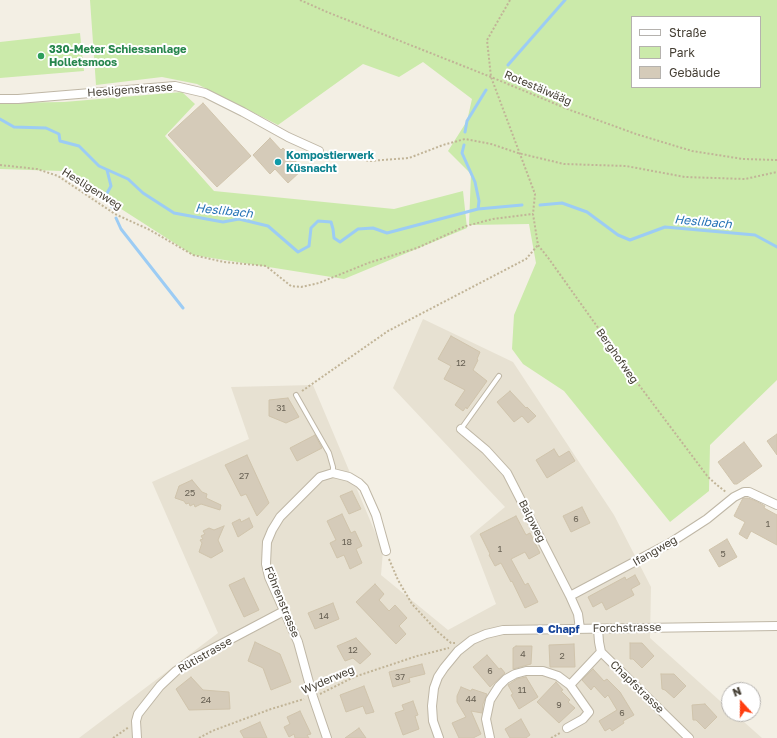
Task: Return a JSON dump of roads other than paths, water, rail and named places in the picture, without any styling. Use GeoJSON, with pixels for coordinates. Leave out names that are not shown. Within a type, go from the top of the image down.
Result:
{"type":"FeatureCollection","features":[{"type":"Feature","properties":{"kind":"street","name":"Hesligenstrasse"},"geometry":{"type":"LineString","coordinates":[[0,98],[18,99],[175,86],[205,93],[288,137],[319,150]]}},
{"type":"Feature","properties":{"kind":"street","name":"Balpweg"},"geometry":{"type":"LineString","coordinates":[[461,429],[486,450],[507,473],[570,596],[578,614],[580,629]]}},
{"type":"Feature","properties":{"kind":"street"},"geometry":{"type":"LineString","coordinates":[[333,473],[349,477],[364,488],[376,516],[386,550]]}},
{"type":"Feature","properties":{"kind":"street","name":"Föhrenstrasse"},"geometry":{"type":"LineString","coordinates":[[327,738],[313,697],[298,642],[269,577],[266,564],[267,542],[280,517],[320,477],[333,473]]}},
{"type":"Feature","properties":{"kind":"street","name":"Ifangweg"},"geometry":{"type":"LineString","coordinates":[[570,596],[670,543],[707,519],[734,496],[744,492],[749,492],[777,505]]}},
{"type":"Feature","properties":{"kind":"street","name":"Rütistrasse"},"geometry":{"type":"LineString","coordinates":[[137,738],[136,721],[138,714],[160,686],[176,671],[193,659],[284,611]]}},
{"type":"Feature","properties":{"kind":"street","name":"Forchstrasse"},"geometry":{"type":"LineString","coordinates":[[439,738],[432,713],[434,688],[450,659],[466,644],[479,637],[502,630],[777,626]]}},
{"type":"Feature","properties":{"kind":"street","name":"Chapfstrasse"},"geometry":{"type":"LineString","coordinates":[[598,629],[598,642],[601,652],[690,738]]}},
{"type":"Feature","properties":{"kind":"street"},"geometry":{"type":"LineString","coordinates":[[570,685],[601,652]]}},
{"type":"Feature","properties":{"kind":"street"},"geometry":{"type":"LineString","coordinates":[[490,738],[486,719],[490,700],[499,686],[506,679],[515,674],[526,671],[543,671],[558,676],[570,685],[589,712],[583,719],[567,728]]}},
{"type":"Feature","properties":{"kind":"lane"},"geometry":{"type":"LineString","coordinates":[[461,429],[499,376]]}},
{"type":"Feature","properties":{"kind":"lane"},"geometry":{"type":"LineString","coordinates":[[296,395],[328,453],[334,467],[333,473]]}},
{"type":"Feature","properties":{"kind":"waterway"},"geometry":{"type":"LineString","coordinates":[[508,65],[565,0]]}},
{"type":"Feature","properties":{"kind":"waterway"},"geometry":{"type":"LineString","coordinates":[[465,132],[467,121],[486,90]]}},
{"type":"Feature","properties":{"kind":"waterway","name":"Heslibach"},"geometry":{"type":"LineString","coordinates":[[0,119],[14,127],[46,128],[59,134],[60,141],[79,146],[99,166],[128,179],[143,193],[174,213],[223,222],[239,219],[268,226],[298,252],[309,246],[311,228],[318,221],[331,222],[334,238],[340,242],[358,229],[373,228],[387,233],[478,209],[522,205]]}},
{"type":"Feature","properties":{"kind":"waterway"},"geometry":{"type":"LineString","coordinates":[[464,145],[462,153],[475,182],[479,201],[478,209]]}},
{"type":"Feature","properties":{"kind":"waterway"},"geometry":{"type":"LineString","coordinates":[[107,170],[111,186],[106,195],[112,207]]}},
{"type":"Feature","properties":{"kind":"waterway","name":"Heslibach"},"geometry":{"type":"LineString","coordinates":[[540,205],[562,203],[587,212],[618,235],[630,240],[665,227],[755,235],[777,247]]}},
{"type":"Feature","properties":{"kind":"waterway"},"geometry":{"type":"LineString","coordinates":[[116,218],[121,229],[183,308]]}},
{"type":"Feature","properties":{"kind":"place","name":"330-Meter Schiessanlage Holletsmoos"},"geometry":{"type":"Point","coordinates":[41,56]}},
{"type":"Feature","properties":{"kind":"place","name":"Kompostierwerk Küsnacht"},"geometry":{"type":"Point","coordinates":[278,162]}},
{"type":"Feature","properties":{"kind":"place","name":"Chapf"},"geometry":{"type":"Point","coordinates":[540,630]}}]}
